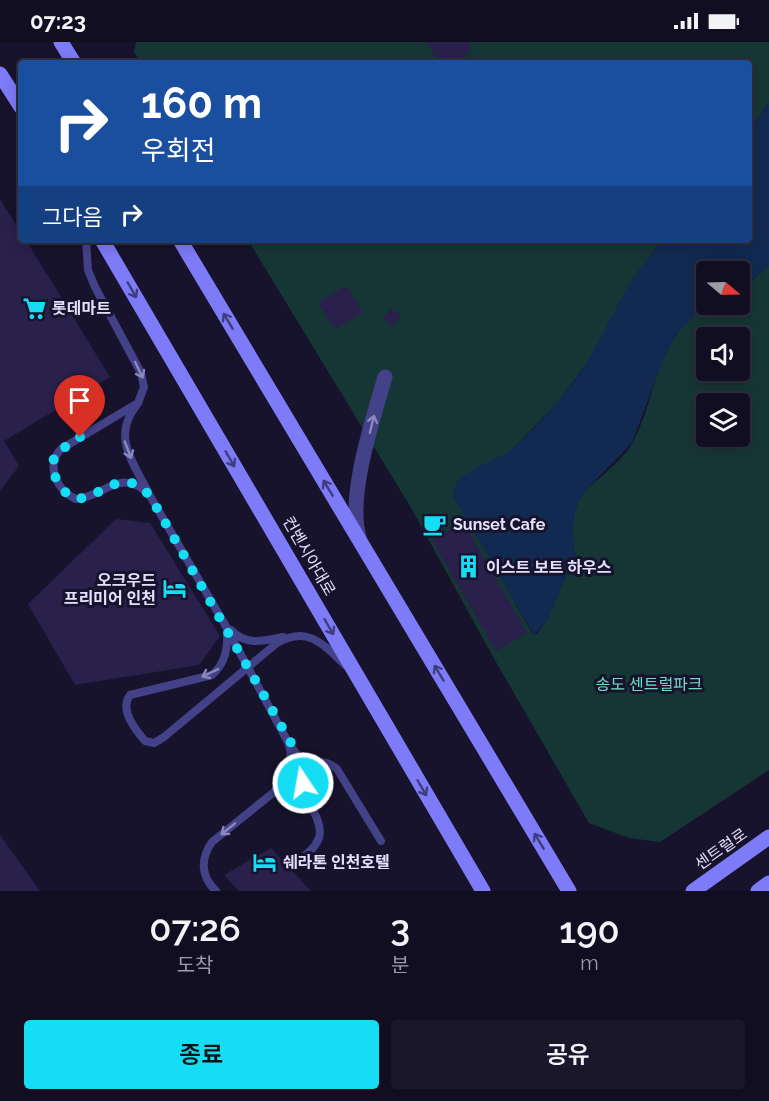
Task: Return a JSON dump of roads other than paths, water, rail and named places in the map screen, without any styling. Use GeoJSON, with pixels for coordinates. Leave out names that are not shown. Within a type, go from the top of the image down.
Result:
{"type":"FeatureCollection","features":[{"type":"Feature","properties":{"kind":"main road"},"geometry":{"type":"LineString","coordinates":[[61,42],[72,60]]}},
{"type":"Feature","properties":{"kind":"main road"},"geometry":{"type":"LineString","coordinates":[[0,74],[18,102]]}},
{"type":"Feature","properties":{"kind":"main road","name":"컨벤시아대로"},"geometry":{"type":"LineString","coordinates":[[104,243],[483,891]]}},
{"type":"Feature","properties":{"kind":"main road"},"geometry":{"type":"LineString","coordinates":[[182,243],[569,891]]}},
{"type":"Feature","properties":{"kind":"main road","name":"센트럴로"},"geometry":{"type":"LineString","coordinates":[[693,891],[769,837]]}},
{"type":"Feature","properties":{"kind":"main road"},"geometry":{"type":"LineString","coordinates":[[758,891],[769,883]]}},
{"type":"Feature","properties":{"kind":"street"},"geometry":{"type":"LineString","coordinates":[[361,543],[355,518],[356,504],[366,451],[385,376]]}},
{"type":"Feature","properties":{"kind":"lane"},"geometry":{"type":"LineString","coordinates":[[86,243],[88,270],[95,287],[144,381],[144,393],[127,421],[123,436],[127,451],[150,496],[249,666],[289,744],[303,764],[304,791]]}},
{"type":"Feature","properties":{"kind":"lane"},"geometry":{"type":"LineString","coordinates":[[138,403],[61,449],[55,454],[52,467],[59,484],[76,499],[115,483],[138,486],[150,496]]}},
{"type":"Feature","properties":{"kind":"lane"},"geometry":{"type":"LineString","coordinates":[[224,623],[227,644],[219,669],[212,675],[135,692],[127,700],[127,715],[145,741],[158,741],[290,635]]}},
{"type":"Feature","properties":{"kind":"lane"},"geometry":{"type":"LineString","coordinates":[[224,623],[234,634],[253,642],[290,635],[305,635],[333,653],[368,695]]}},
{"type":"Feature","properties":{"kind":"lane"},"geometry":{"type":"LineString","coordinates":[[216,891],[207,880],[203,867],[207,850],[274,792],[285,779],[292,759],[289,744]]}},
{"type":"Feature","properties":{"kind":"lane"},"geometry":{"type":"LineString","coordinates":[[304,774],[308,766],[316,761],[327,763],[337,769],[381,841]]}},
{"type":"Feature","properties":{"kind":"lane"},"geometry":{"type":"LineString","coordinates":[[274,792],[292,783],[304,791],[318,816],[320,835],[313,850],[293,865]]}},
{"type":"Feature","properties":{"kind":"water"},"geometry":{"type":"Polygon","coordinates":[[[769,101],[769,266],[750,282],[750,261],[696,261],[697,315],[675,335],[661,365],[632,443],[583,493],[573,522],[579,571],[566,575],[547,620],[534,635],[453,496],[455,487],[467,473],[511,450],[559,400],[588,361],[634,277],[662,243],[752,243],[752,127],[769,101]]]}},
{"type":"Feature","properties":{"kind":"place","name":"롯데마트"},"geometry":{"type":"Point","coordinates":[34,308]}},
{"type":"Feature","properties":{"kind":"place","name":"Sunset Cafe"},"geometry":{"type":"Point","coordinates":[435,524]}},
{"type":"Feature","properties":{"kind":"place","name":"이스트 보트 하우스"},"geometry":{"type":"Point","coordinates":[468,567]}},
{"type":"Feature","properties":{"kind":"place","name":"오크우드 프리미어 인천"},"geometry":{"type":"Point","coordinates":[174,589]}},
{"type":"Feature","properties":{"kind":"place","name":"쉐라톤 인천호텔"},"geometry":{"type":"Point","coordinates":[265,862]}},
{"type":"Feature","properties":{"kind":"park label","name":"송도 센트럴파크"},"geometry":{"type":"Point","coordinates":[649,684]}}]}
